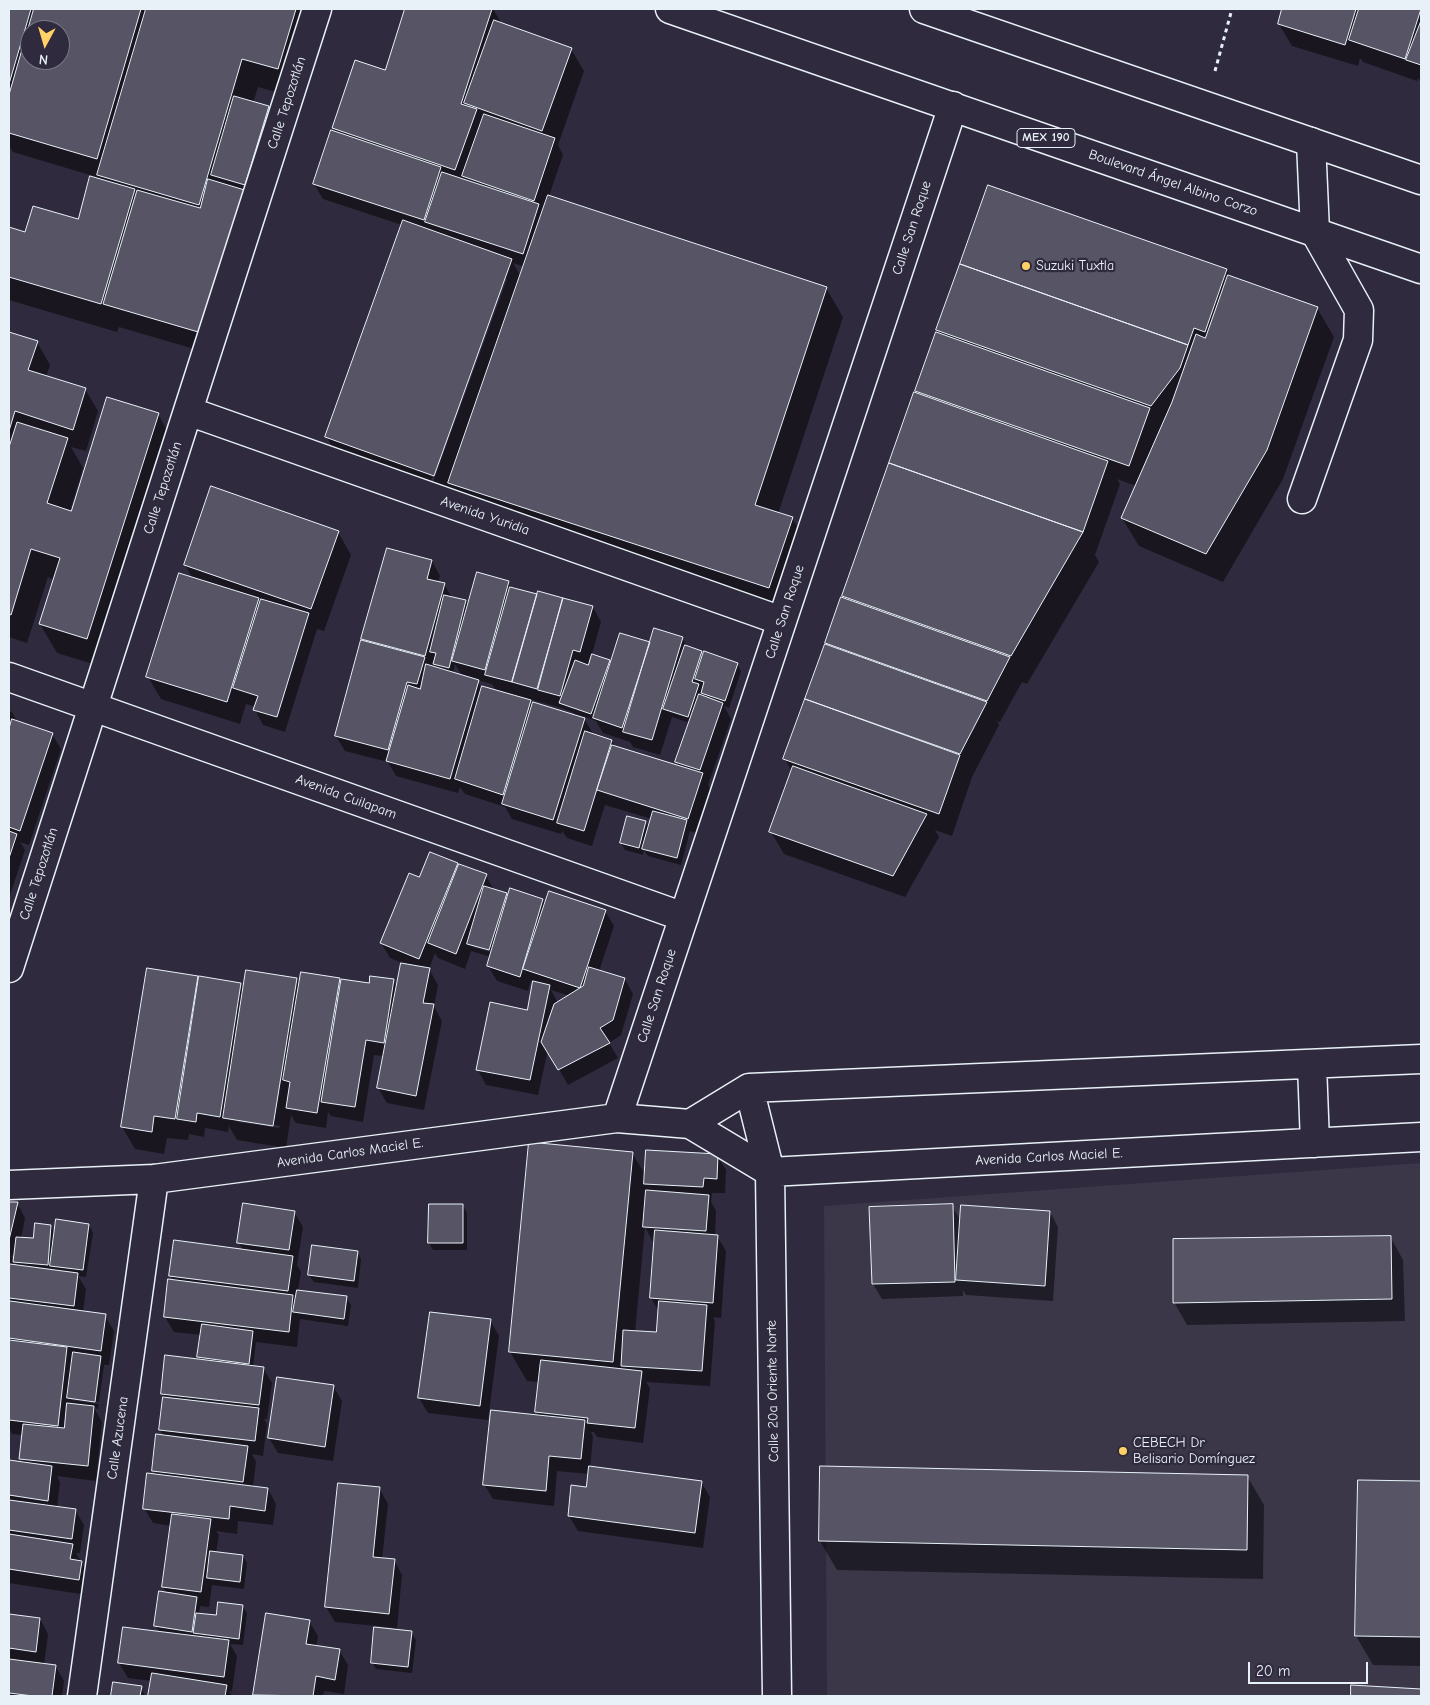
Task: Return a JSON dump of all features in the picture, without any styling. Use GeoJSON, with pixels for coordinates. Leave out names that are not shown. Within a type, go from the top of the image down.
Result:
{"type":"FeatureCollection","features":[{"type":"Feature","properties":{"kind":"street","name":"Calle Tepozotlán"},"geometry":{"type":"LineString","coordinates":[[9,968],[317,9]]}},
{"type":"Feature","properties":{"kind":"street","name":"Boulevard Ángel Albino Corzo"},"geometry":{"type":"LineString","coordinates":[[670,9],[1421,269]]}},
{"type":"Feature","properties":{"kind":"street"},"geometry":{"type":"LineString","coordinates":[[924,9],[1421,180]]}},
{"type":"Feature","properties":{"kind":"street","name":"Calle San Roque"},"geometry":{"type":"LineString","coordinates":[[616,1118],[953,106]]}},
{"type":"Feature","properties":{"kind":"street"},"geometry":{"type":"LineString","coordinates":[[1302,499],[1358,340],[1359,310],[1315,232],[1311,142]]}},
{"type":"Feature","properties":{"kind":"street","name":"Avenida Yuridia"},"geometry":{"type":"LineString","coordinates":[[188,411],[782,621]]}},
{"type":"Feature","properties":{"kind":"street","name":"Avenida Cuilapam"},"geometry":{"type":"LineString","coordinates":[[9,677],[684,917]]}},
{"type":"Feature","properties":{"kind":"street"},"geometry":{"type":"LineString","coordinates":[[690,1124],[750,1088],[1421,1059]]}},
{"type":"Feature","properties":{"kind":"street"},"geometry":{"type":"LineString","coordinates":[[1312,1064],[1315,1143]]}},
{"type":"Feature","properties":{"kind":"street","name":"Calle 20a Oriente Norte"},"geometry":{"type":"LineString","coordinates":[[750,1088],[770,1172],[777,1696]]}},
{"type":"Feature","properties":{"kind":"street","name":"Avenida Carlos Maciel E."},"geometry":{"type":"LineString","coordinates":[[9,1185],[154,1179],[616,1118],[690,1124],[770,1172],[1421,1137]]}},
{"type":"Feature","properties":{"kind":"street","name":"Calle Azucena"},"geometry":{"type":"LineString","coordinates":[[82,1696],[154,1179]]}},
{"type":"Feature","properties":{"kind":"path"},"geometry":{"type":"LineString","coordinates":[[1205,106],[1232,9]]}},
{"type":"Feature","properties":{"kind":"shaded area","name":"CEBECH Dr Belisario Domínguez"},"geometry":{"type":"Polygon","coordinates":[[[1421,1163],[1421,1696],[827,1696],[824,1206],[1421,1163]]]}},
{"type":"Feature","properties":{"kind":"building"},"geometry":{"type":"Polygon","coordinates":[[[9,9],[31,9],[28,20],[20,20],[20,46],[9,84],[9,9]]]}},
{"type":"Feature","properties":{"kind":"building"},"geometry":{"type":"Polygon","coordinates":[[[34,9],[141,9],[97,159],[9,133],[9,95],[20,57],[20,70],[70,70],[70,20],[31,20],[34,9]]]}},
{"type":"Feature","properties":{"kind":"building"},"geometry":{"type":"Polygon","coordinates":[[[146,9],[296,9],[278,69],[242,59],[199,205],[97,175],[146,9]]]}},
{"type":"Feature","properties":{"kind":"building"},"geometry":{"type":"Polygon","coordinates":[[[405,9],[492,9],[461,104],[477,109],[455,170],[332,128],[355,60],[385,70],[405,9]]]}},
{"type":"Feature","properties":{"kind":"building"},"geometry":{"type":"Polygon","coordinates":[[[1282,9],[1356,9],[1345,45],[1278,24],[1282,9]]]}},
{"type":"Feature","properties":{"kind":"building"},"geometry":{"type":"Polygon","coordinates":[[[1359,9],[1421,9],[1405,59],[1349,40],[1359,9]]]}},
{"type":"Feature","properties":{"kind":"building"},"geometry":{"type":"Polygon","coordinates":[[[494,20],[572,48],[542,131],[464,103],[494,20]]]}},
{"type":"Feature","properties":{"kind":"building"},"geometry":{"type":"Polygon","coordinates":[[[1421,21],[1421,65],[1406,60],[1421,21]]]}},
{"type":"Feature","properties":{"kind":"building"},"geometry":{"type":"Polygon","coordinates":[[[234,96],[269,106],[245,185],[211,175],[234,96]]]}},
{"type":"Feature","properties":{"kind":"building"},"geometry":{"type":"Polygon","coordinates":[[[484,114],[555,138],[534,201],[462,176],[484,114]]]}},
{"type":"Feature","properties":{"kind":"building"},"geometry":{"type":"Polygon","coordinates":[[[331,130],[441,167],[424,220],[313,184],[331,130]]]}},
{"type":"Feature","properties":{"kind":"building"},"geometry":{"type":"Polygon","coordinates":[[[442,172],[539,204],[523,254],[425,222],[442,172]]]}},
{"type":"Feature","properties":{"kind":"building"},"geometry":{"type":"Polygon","coordinates":[[[90,176],[135,189],[101,304],[9,277],[9,227],[25,232],[33,206],[78,219],[90,176]]]}},
{"type":"Feature","properties":{"kind":"building"},"geometry":{"type":"Polygon","coordinates":[[[208,179],[248,191],[205,334],[103,304],[137,190],[200,208],[208,179]]]}},
{"type":"Feature","properties":{"kind":"building"},"geometry":{"type":"Polygon","coordinates":[[[988,185],[1227,269],[1205,332],[1194,328],[1188,345],[960,264],[988,185]]]}},
{"type":"Feature","properties":{"kind":"building"},"geometry":{"type":"Polygon","coordinates":[[[548,195],[827,287],[755,505],[793,517],[769,588],[448,483],[548,195]]]}},
{"type":"Feature","properties":{"kind":"building"},"geometry":{"type":"Polygon","coordinates":[[[403,220],[512,259],[434,476],[325,437],[403,220]]]}},
{"type":"Feature","properties":{"kind":"building"},"geometry":{"type":"Polygon","coordinates":[[[960,264],[1188,345],[1180,368],[1151,406],[936,330],[960,264]]]}},
{"type":"Feature","properties":{"kind":"building"},"geometry":{"type":"Polygon","coordinates":[[[1228,275],[1318,307],[1267,450],[1206,554],[1121,518],[1172,402],[1196,334],[1205,338],[1228,275]]]}},
{"type":"Feature","properties":{"kind":"building"},"geometry":{"type":"Polygon","coordinates":[[[9,332],[38,341],[28,370],[86,388],[73,430],[15,411],[9,431],[9,332]]]}},
{"type":"Feature","properties":{"kind":"building"},"geometry":{"type":"Polygon","coordinates":[[[936,332],[1150,408],[1129,466],[915,391],[936,332]]]}},
{"type":"Feature","properties":{"kind":"building"},"geometry":{"type":"Polygon","coordinates":[[[914,392],[1108,461],[1083,532],[889,463],[914,392]]]}},
{"type":"Feature","properties":{"kind":"building"},"geometry":{"type":"Polygon","coordinates":[[[107,397],[159,413],[87,639],[39,624],[60,558],[31,549],[11,615],[9,614],[9,447],[17,422],[68,438],[47,503],[71,511],[107,397]]]}},
{"type":"Feature","properties":{"kind":"building"},"geometry":{"type":"Polygon","coordinates":[[[889,463],[1083,532],[1011,656],[842,596],[889,463]]]}},
{"type":"Feature","properties":{"kind":"building"},"geometry":{"type":"Polygon","coordinates":[[[211,486],[339,531],[311,609],[184,565],[211,486]]]}},
{"type":"Feature","properties":{"kind":"building"},"geometry":{"type":"Polygon","coordinates":[[[387,548],[432,560],[427,579],[445,583],[425,656],[361,639],[387,548]]]}},
{"type":"Feature","properties":{"kind":"building"},"geometry":{"type":"Polygon","coordinates":[[[477,572],[509,581],[485,670],[452,661],[477,572]]]}},
{"type":"Feature","properties":{"kind":"building"},"geometry":{"type":"Polygon","coordinates":[[[179,573],[259,598],[227,702],[146,677],[179,573]]]}},
{"type":"Feature","properties":{"kind":"building"},"geometry":{"type":"Polygon","coordinates":[[[510,587],[537,594],[512,682],[485,675],[510,587]]]}},
{"type":"Feature","properties":{"kind":"building"},"geometry":{"type":"Polygon","coordinates":[[[538,591],[563,598],[537,689],[512,682],[538,591]]]}},
{"type":"Feature","properties":{"kind":"building"},"geometry":{"type":"Polygon","coordinates":[[[444,595],[466,600],[449,668],[433,664],[436,653],[430,652],[444,595]]]}},
{"type":"Feature","properties":{"kind":"building"},"geometry":{"type":"Polygon","coordinates":[[[841,597],[1010,657],[987,701],[825,643],[841,597]]]}},
{"type":"Feature","properties":{"kind":"building"},"geometry":{"type":"Polygon","coordinates":[[[563,598],[593,606],[580,652],[573,650],[560,696],[538,690],[563,598]]]}},
{"type":"Feature","properties":{"kind":"building"},"geometry":{"type":"Polygon","coordinates":[[[261,599],[309,613],[277,717],[253,710],[258,696],[233,688],[261,599]]]}},
{"type":"Feature","properties":{"kind":"building"},"geometry":{"type":"Polygon","coordinates":[[[654,628],[683,637],[652,740],[623,732],[654,628]]]}},
{"type":"Feature","properties":{"kind":"building"},"geometry":{"type":"Polygon","coordinates":[[[620,633],[650,642],[622,728],[593,718],[620,633]]]}},
{"type":"Feature","properties":{"kind":"building"},"geometry":{"type":"Polygon","coordinates":[[[361,640],[425,657],[417,684],[407,682],[388,750],[335,736],[361,640]]]}},
{"type":"Feature","properties":{"kind":"building"},"geometry":{"type":"Polygon","coordinates":[[[825,644],[987,702],[960,754],[805,699],[825,644]]]}},
{"type":"Feature","properties":{"kind":"building"},"geometry":{"type":"Polygon","coordinates":[[[685,645],[702,651],[692,682],[699,684],[688,717],[663,709],[685,645]]]}},
{"type":"Feature","properties":{"kind":"building"},"geometry":{"type":"Polygon","coordinates":[[[704,651],[738,663],[725,701],[701,693],[704,682],[695,679],[704,651]]]}},
{"type":"Feature","properties":{"kind":"building"},"geometry":{"type":"Polygon","coordinates":[[[592,654],[610,660],[591,714],[559,703],[575,660],[588,665],[592,654]]]}},
{"type":"Feature","properties":{"kind":"building"},"geometry":{"type":"Polygon","coordinates":[[[426,664],[479,680],[450,779],[386,761],[408,685],[420,689],[426,664]]]}},
{"type":"Feature","properties":{"kind":"building"},"geometry":{"type":"Polygon","coordinates":[[[482,686],[531,700],[503,795],[455,779],[482,686]]]}},
{"type":"Feature","properties":{"kind":"building"},"geometry":{"type":"Polygon","coordinates":[[[699,694],[723,703],[700,770],[675,762],[699,694]]]}},
{"type":"Feature","properties":{"kind":"building"},"geometry":{"type":"Polygon","coordinates":[[[805,699],[960,755],[939,814],[783,759],[805,699]]]}},
{"type":"Feature","properties":{"kind":"building"},"geometry":{"type":"Polygon","coordinates":[[[533,702],[585,718],[553,820],[502,804],[533,702]]]}},
{"type":"Feature","properties":{"kind":"building"},"geometry":{"type":"Polygon","coordinates":[[[12,719],[53,733],[20,831],[9,827],[9,729],[12,719]]]}},
{"type":"Feature","properties":{"kind":"building"},"geometry":{"type":"Polygon","coordinates":[[[585,731],[612,740],[584,831],[557,823],[585,731]]]}},
{"type":"Feature","properties":{"kind":"building"},"geometry":{"type":"Polygon","coordinates":[[[612,745],[703,773],[688,819],[597,790],[612,745]]]}},
{"type":"Feature","properties":{"kind":"building"},"geometry":{"type":"Polygon","coordinates":[[[793,766],[927,814],[893,876],[769,832],[793,766]]]}},
{"type":"Feature","properties":{"kind":"building"},"geometry":{"type":"Polygon","coordinates":[[[653,811],[687,820],[677,858],[642,849],[653,811]]]}},
{"type":"Feature","properties":{"kind":"building"},"geometry":{"type":"Polygon","coordinates":[[[627,816],[646,821],[639,848],[620,843],[627,816]]]}},
{"type":"Feature","properties":{"kind":"building"},"geometry":{"type":"Polygon","coordinates":[[[9,831],[17,834],[9,858],[9,831]]]}},
{"type":"Feature","properties":{"kind":"building"},"geometry":{"type":"Polygon","coordinates":[[[430,852],[458,863],[419,959],[380,943],[409,873],[419,877],[430,852]]]}},
{"type":"Feature","properties":{"kind":"building"},"geometry":{"type":"Polygon","coordinates":[[[459,864],[487,874],[456,954],[428,943],[459,864]]]}},
{"type":"Feature","properties":{"kind":"building"},"geometry":{"type":"Polygon","coordinates":[[[484,886],[507,893],[489,950],[467,944],[484,886]]]}},
{"type":"Feature","properties":{"kind":"building"},"geometry":{"type":"Polygon","coordinates":[[[510,888],[543,899],[520,977],[487,966],[510,888]]]}},
{"type":"Feature","properties":{"kind":"building"},"geometry":{"type":"Polygon","coordinates":[[[549,891],[606,910],[580,988],[523,969],[549,891]]]}},
{"type":"Feature","properties":{"kind":"building"},"geometry":{"type":"Polygon","coordinates":[[[401,963],[430,968],[423,1003],[434,1004],[416,1096],[377,1088],[401,963]]]}},
{"type":"Feature","properties":{"kind":"building"},"geometry":{"type":"Polygon","coordinates":[[[589,967],[625,978],[613,1020],[600,1028],[610,1043],[558,1070],[541,1042],[554,1004],[583,986],[589,967]]]}},
{"type":"Feature","properties":{"kind":"building"},"geometry":{"type":"Polygon","coordinates":[[[147,968],[198,976],[175,1119],[154,1116],[152,1132],[121,1127],[147,968]]]}},
{"type":"Feature","properties":{"kind":"building"},"geometry":{"type":"Polygon","coordinates":[[[246,970],[297,978],[273,1126],[223,1118],[246,970]]]}},
{"type":"Feature","properties":{"kind":"building"},"geometry":{"type":"Polygon","coordinates":[[[301,972],[340,978],[317,1113],[286,1108],[290,1082],[283,1080],[301,972]]]}},
{"type":"Feature","properties":{"kind":"building"},"geometry":{"type":"Polygon","coordinates":[[[199,976],[241,983],[220,1117],[197,1113],[196,1122],[177,1119],[199,976]]]}},
{"type":"Feature","properties":{"kind":"building"},"geometry":{"type":"Polygon","coordinates":[[[370,976],[394,979],[384,1043],[366,1040],[355,1107],[321,1102],[341,979],[369,983],[370,976]]]}},
{"type":"Feature","properties":{"kind":"building"},"geometry":{"type":"Polygon","coordinates":[[[533,981],[550,985],[530,1080],[476,1070],[490,1002],[527,1010],[533,981]]]}},
{"type":"Feature","properties":{"kind":"building"},"geometry":{"type":"Polygon","coordinates":[[[529,1142],[633,1152],[613,1362],[509,1352],[529,1142]]]}},
{"type":"Feature","properties":{"kind":"building"},"geometry":{"type":"Polygon","coordinates":[[[646,1150],[718,1154],[717,1179],[704,1178],[703,1187],[644,1184],[646,1150]]]}},
{"type":"Feature","properties":{"kind":"building"},"geometry":{"type":"Polygon","coordinates":[[[646,1190],[709,1195],[706,1231],[643,1227],[646,1190]]]}},
{"type":"Feature","properties":{"kind":"building"},"geometry":{"type":"Polygon","coordinates":[[[9,1202],[18,1202],[9,1240],[9,1202]]]}},
{"type":"Feature","properties":{"kind":"building"},"geometry":{"type":"Polygon","coordinates":[[[243,1203],[295,1211],[289,1250],[237,1243],[243,1203]]]}},
{"type":"Feature","properties":{"kind":"building"},"geometry":{"type":"Polygon","coordinates":[[[429,1204],[463,1204],[463,1243],[428,1243],[429,1204]]]}},
{"type":"Feature","properties":{"kind":"building"},"geometry":{"type":"Polygon","coordinates":[[[953,1204],[955,1282],[872,1284],[869,1207],[953,1204]]]}},
{"type":"Feature","properties":{"kind":"building"},"geometry":{"type":"Polygon","coordinates":[[[961,1205],[1050,1211],[1045,1286],[956,1280],[961,1205]]]}},
{"type":"Feature","properties":{"kind":"building"},"geometry":{"type":"Polygon","coordinates":[[[56,1219],[89,1224],[83,1270],[50,1266],[56,1219]]]}},
{"type":"Feature","properties":{"kind":"building"},"geometry":{"type":"Polygon","coordinates":[[[35,1223],[51,1225],[48,1265],[13,1262],[16,1237],[33,1238],[35,1223]]]}},
{"type":"Feature","properties":{"kind":"building"},"geometry":{"type":"Polygon","coordinates":[[[655,1230],[718,1235],[713,1303],[650,1298],[655,1230]]]}},
{"type":"Feature","properties":{"kind":"building"},"geometry":{"type":"Polygon","coordinates":[[[1391,1236],[1392,1299],[1173,1303],[1173,1239],[1391,1236]]]}},
{"type":"Feature","properties":{"kind":"building"},"geometry":{"type":"Polygon","coordinates":[[[174,1240],[293,1256],[288,1291],[169,1276],[174,1240]]]}},
{"type":"Feature","properties":{"kind":"building"},"geometry":{"type":"Polygon","coordinates":[[[312,1245],[358,1251],[354,1281],[308,1275],[312,1245]]]}},
{"type":"Feature","properties":{"kind":"building"},"geometry":{"type":"Polygon","coordinates":[[[10,1264],[78,1273],[74,1306],[9,1298],[10,1264]]]}},
{"type":"Feature","properties":{"kind":"building"},"geometry":{"type":"Polygon","coordinates":[[[168,1279],[293,1295],[289,1332],[164,1317],[168,1279]]]}},
{"type":"Feature","properties":{"kind":"building"},"geometry":{"type":"Polygon","coordinates":[[[297,1290],[347,1296],[344,1319],[293,1312],[297,1290]]]}},
{"type":"Feature","properties":{"kind":"building"},"geometry":{"type":"Polygon","coordinates":[[[10,1301],[106,1314],[101,1351],[9,1338],[10,1301]]]}},
{"type":"Feature","properties":{"kind":"building"},"geometry":{"type":"Polygon","coordinates":[[[659,1301],[707,1305],[702,1371],[621,1366],[623,1330],[656,1332],[659,1301]]]}},
{"type":"Feature","properties":{"kind":"building"},"geometry":{"type":"Polygon","coordinates":[[[430,1312],[491,1319],[480,1406],[418,1398],[430,1312]]]}},
{"type":"Feature","properties":{"kind":"building"},"geometry":{"type":"Polygon","coordinates":[[[202,1324],[253,1331],[249,1364],[197,1357],[202,1324]]]}},
{"type":"Feature","properties":{"kind":"building"},"geometry":{"type":"Polygon","coordinates":[[[9,1340],[67,1347],[58,1426],[9,1420],[9,1340]]]}},
{"type":"Feature","properties":{"kind":"building"},"geometry":{"type":"Polygon","coordinates":[[[73,1352],[101,1356],[95,1402],[67,1398],[73,1352]]]}},
{"type":"Feature","properties":{"kind":"building"},"geometry":{"type":"Polygon","coordinates":[[[165,1355],[264,1367],[259,1405],[161,1394],[165,1355]]]}},
{"type":"Feature","properties":{"kind":"building"},"geometry":{"type":"Polygon","coordinates":[[[541,1360],[642,1371],[635,1428],[587,1423],[588,1418],[535,1412],[541,1360]]]}},
{"type":"Feature","properties":{"kind":"building"},"geometry":{"type":"Polygon","coordinates":[[[277,1377],[334,1385],[325,1447],[268,1438],[277,1377]]]}},
{"type":"Feature","properties":{"kind":"building"},"geometry":{"type":"Polygon","coordinates":[[[163,1397],[259,1408],[255,1441],[159,1430],[163,1397]]]}},
{"type":"Feature","properties":{"kind":"building"},"geometry":{"type":"Polygon","coordinates":[[[67,1403],[94,1406],[88,1466],[19,1459],[23,1424],[64,1428],[67,1403]]]}},
{"type":"Feature","properties":{"kind":"building"},"geometry":{"type":"Polygon","coordinates":[[[491,1410],[585,1420],[581,1459],[549,1456],[546,1491],[483,1485],[491,1410]]]}},
{"type":"Feature","properties":{"kind":"building"},"geometry":{"type":"Polygon","coordinates":[[[156,1434],[248,1446],[243,1482],[152,1471],[156,1434]]]}},
{"type":"Feature","properties":{"kind":"building"},"geometry":{"type":"Polygon","coordinates":[[[9,1460],[52,1466],[48,1501],[9,1495],[9,1460]]]}},
{"type":"Feature","properties":{"kind":"building"},"geometry":{"type":"Polygon","coordinates":[[[589,1466],[702,1481],[695,1533],[568,1516],[571,1485],[586,1487],[589,1466]]]}},
{"type":"Feature","properties":{"kind":"building"},"geometry":{"type":"Polygon","coordinates":[[[820,1466],[1248,1475],[1247,1550],[819,1541],[820,1466]]]}},
{"type":"Feature","properties":{"kind":"building"},"geometry":{"type":"Polygon","coordinates":[[[147,1473],[268,1488],[265,1511],[230,1506],[229,1519],[143,1509],[147,1473]]]}},
{"type":"Feature","properties":{"kind":"building"},"geometry":{"type":"Polygon","coordinates":[[[1358,1480],[1421,1481],[1421,1637],[1355,1636],[1358,1480]]]}},
{"type":"Feature","properties":{"kind":"building"},"geometry":{"type":"Polygon","coordinates":[[[338,1483],[380,1487],[373,1557],[395,1559],[389,1614],[325,1607],[338,1483]]]}},
{"type":"Feature","properties":{"kind":"building"},"geometry":{"type":"Polygon","coordinates":[[[9,1500],[76,1509],[72,1539],[9,1530],[9,1500]]]}},
{"type":"Feature","properties":{"kind":"building"},"geometry":{"type":"Polygon","coordinates":[[[172,1514],[211,1519],[201,1592],[162,1587],[172,1514]]]}},
{"type":"Feature","properties":{"kind":"building"},"geometry":{"type":"Polygon","coordinates":[[[9,1534],[73,1544],[70,1559],[82,1561],[79,1580],[9,1569],[9,1534]]]}},
{"type":"Feature","properties":{"kind":"building"},"geometry":{"type":"Polygon","coordinates":[[[210,1551],[243,1555],[240,1582],[207,1578],[210,1551]]]}},
{"type":"Feature","properties":{"kind":"building"},"geometry":{"type":"Polygon","coordinates":[[[159,1591],[197,1597],[192,1632],[154,1626],[159,1591]]]}},
{"type":"Feature","properties":{"kind":"building"},"geometry":{"type":"Polygon","coordinates":[[[218,1602],[243,1605],[239,1639],[193,1633],[196,1613],[216,1615],[218,1602]]]}},
{"type":"Feature","properties":{"kind":"building"},"geometry":{"type":"Polygon","coordinates":[[[266,1613],[310,1620],[306,1644],[340,1649],[335,1680],[316,1676],[313,1696],[253,1695],[266,1613]]]}},
{"type":"Feature","properties":{"kind":"building"},"geometry":{"type":"Polygon","coordinates":[[[9,1614],[40,1618],[36,1652],[9,1648],[9,1614]]]}},
{"type":"Feature","properties":{"kind":"building"},"geometry":{"type":"Polygon","coordinates":[[[123,1627],[229,1640],[224,1677],[118,1663],[123,1627]]]}},
{"type":"Feature","properties":{"kind":"building"},"geometry":{"type":"Polygon","coordinates":[[[374,1627],[412,1631],[408,1667],[371,1663],[374,1627]]]}},
{"type":"Feature","properties":{"kind":"building"},"geometry":{"type":"Polygon","coordinates":[[[9,1659],[56,1665],[52,1696],[9,1693],[9,1659]]]}},
{"type":"Feature","properties":{"kind":"building"},"geometry":{"type":"Polygon","coordinates":[[[152,1673],[227,1685],[225,1696],[148,1696],[152,1673]]]}},
{"type":"Feature","properties":{"kind":"building"},"geometry":{"type":"Polygon","coordinates":[[[113,1682],[142,1686],[140,1696],[111,1696],[113,1682]]]}},
{"type":"Feature","properties":{"kind":"building"},"geometry":{"type":"Polygon","coordinates":[[[1351,1685],[1421,1689],[1421,1696],[1351,1696],[1351,1685]]]}},
{"type":"Feature","properties":{"kind":"place","name":"Suzuki Tuxtla"},"geometry":{"type":"Point","coordinates":[1026,266]}},
{"type":"Feature","properties":{"kind":"place","name":"CEBECH Dr Belisario Domínguez"},"geometry":{"type":"Point","coordinates":[1123,1451]}}]}
